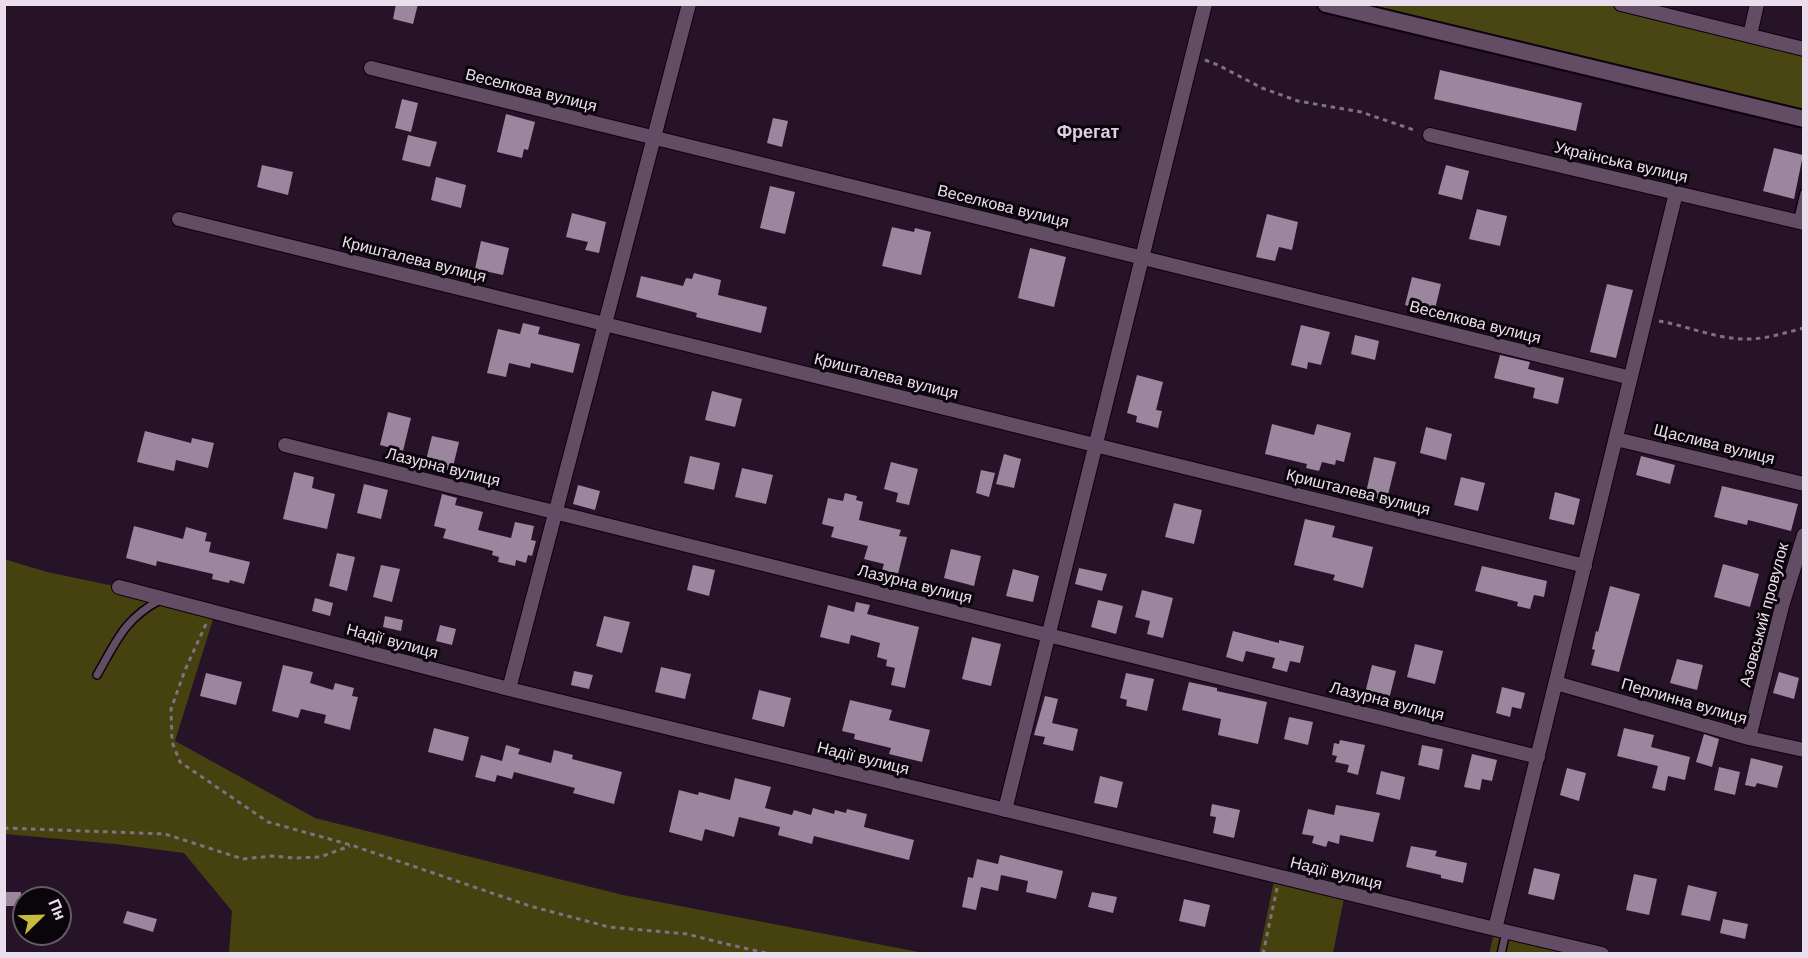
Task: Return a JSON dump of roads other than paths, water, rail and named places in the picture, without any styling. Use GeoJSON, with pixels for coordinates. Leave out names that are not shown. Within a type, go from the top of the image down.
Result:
{"type":"FeatureCollection","features":[{"type":"Feature","properties":{"kind":"street"},"geometry":{"type":"LineString","coordinates":[[509,689],[689,4]]}},
{"type":"Feature","properties":{"kind":"street"},"geometry":{"type":"LineString","coordinates":[[1005,810],[1205,4]]}},
{"type":"Feature","properties":{"kind":"street"},"geometry":{"type":"LineString","coordinates":[[1326,4],[1803,119]]}},
{"type":"Feature","properties":{"kind":"street"},"geometry":{"type":"LineString","coordinates":[[1621,4],[1803,49]]}},
{"type":"Feature","properties":{"kind":"street"},"geometry":{"type":"LineString","coordinates":[[1750,36],[1757,4]]}},
{"type":"Feature","properties":{"kind":"street","name":"Веселкова вулиця"},"geometry":{"type":"LineString","coordinates":[[371,68],[1627,377]]}},
{"type":"Feature","properties":{"kind":"street","name":"Українська вулиця"},"geometry":{"type":"LineString","coordinates":[[1430,135],[1800,222]]}},
{"type":"Feature","properties":{"kind":"street"},"geometry":{"type":"LineString","coordinates":[[1501,931],[1538,757],[1676,193]]}},
{"type":"Feature","properties":{"kind":"street","name":"Кришталева вулиця"},"geometry":{"type":"LineString","coordinates":[[179,219],[1585,566]]}},
{"type":"Feature","properties":{"kind":"street","name":"Щаслива вулиця"},"geometry":{"type":"LineString","coordinates":[[1616,439],[1803,484]]}},
{"type":"Feature","properties":{"kind":"street","name":"Лазурна вулиця"},"geometry":{"type":"LineString","coordinates":[[285,445],[1538,757]]}},
{"type":"Feature","properties":{"kind":"street","name":"Азовський провулок"},"geometry":{"type":"LineString","coordinates":[[1749,738],[1782,606],[1803,535]]}},
{"type":"Feature","properties":{"kind":"street","name":"Надії вулиця"},"geometry":{"type":"LineString","coordinates":[[119,587],[509,689],[1602,954]]}},
{"type":"Feature","properties":{"kind":"street","name":"Перлинна вулиця"},"geometry":{"type":"LineString","coordinates":[[1556,682],[1749,738],[1803,750]]}},
{"type":"Feature","properties":{"kind":"lane"},"geometry":{"type":"LineString","coordinates":[[1800,222],[1803,193]]}},
{"type":"Feature","properties":{"kind":"lane"},"geometry":{"type":"LineString","coordinates":[[97,675],[118,636],[148,606],[162,599]]}},
{"type":"Feature","properties":{"kind":"lane"},"geometry":{"type":"LineString","coordinates":[[1501,931],[1501,954]]}},
{"type":"Feature","properties":{"kind":"district","name":"Фрегат"},"geometry":{"type":"Point","coordinates":[1088,133]}}]}
